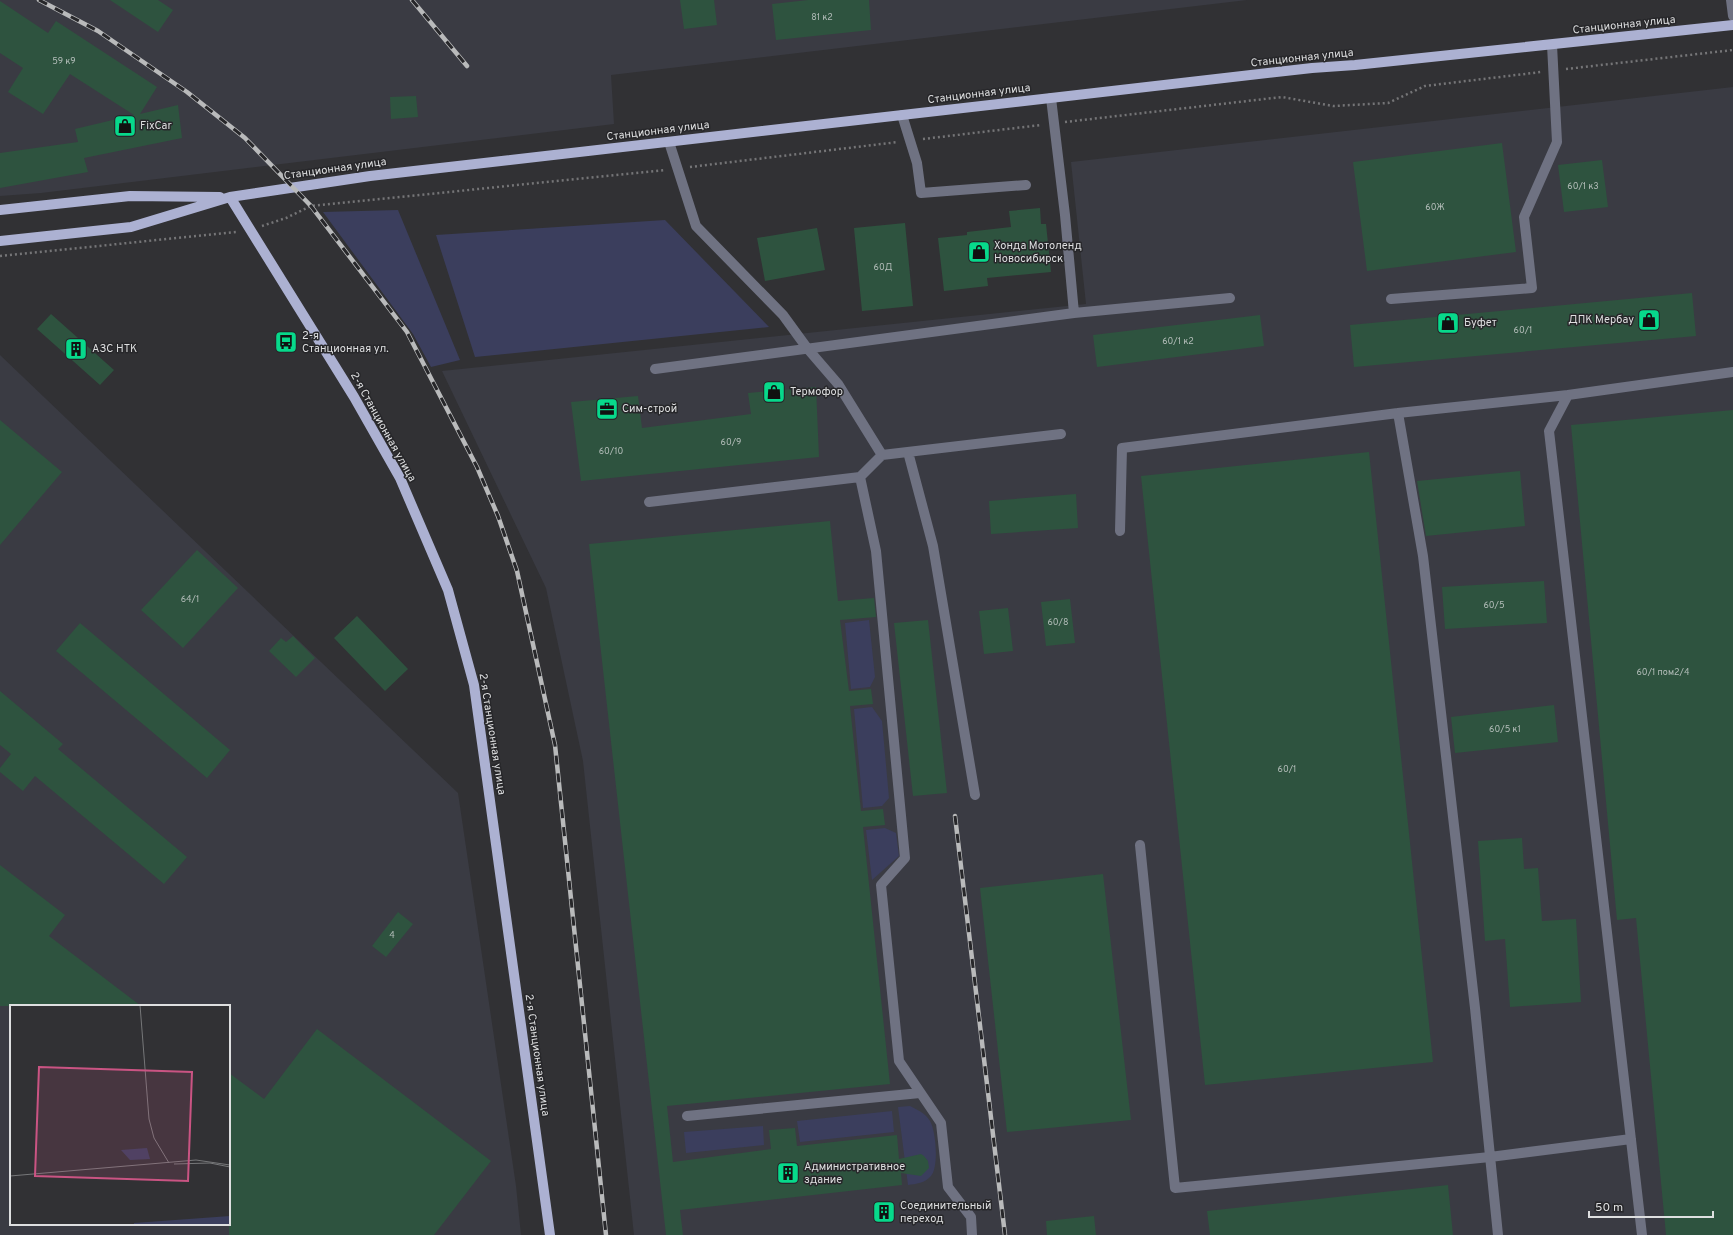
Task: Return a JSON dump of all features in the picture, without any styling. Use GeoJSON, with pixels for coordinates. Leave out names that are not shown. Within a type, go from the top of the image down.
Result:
{"type":"FeatureCollection","features":[{"type":"Feature","properties":{"kind":"main road","name":"Станционная улица"},"geometry":{"type":"LineString","coordinates":[[0,241],[131,227],[230,197],[370,176],[1312,68],[1552,45],[1733,25]]}},
{"type":"Feature","properties":{"kind":"main road","name":"Станционная улица"},"geometry":{"type":"LineString","coordinates":[[0,210],[130,196],[230,197]]}},
{"type":"Feature","properties":{"kind":"main road","name":"2-я Станционная улица"},"geometry":{"type":"LineString","coordinates":[[230,197],[354,397],[400,478],[448,590],[474,685],[550,1235]]}},
{"type":"Feature","properties":{"kind":"lane"},"geometry":{"type":"LineString","coordinates":[[1731,0],[1733,16]]}},
{"type":"Feature","properties":{"kind":"lane"},"geometry":{"type":"LineString","coordinates":[[1392,299],[1532,288],[1524,217],[1557,142],[1552,45]]}},
{"type":"Feature","properties":{"kind":"lane"},"geometry":{"type":"LineString","coordinates":[[1051,98],[1065,215],[1074,313]]}},
{"type":"Feature","properties":{"kind":"lane"},"geometry":{"type":"LineString","coordinates":[[902,115],[917,163],[921,193],[1026,185]]}},
{"type":"Feature","properties":{"kind":"lane"},"geometry":{"type":"LineString","coordinates":[[669,142],[696,226],[782,315],[807,348],[838,384],[882,455]]}},
{"type":"Feature","properties":{"kind":"lane"},"geometry":{"type":"LineString","coordinates":[[655,369],[1074,313],[1230,298]]}},
{"type":"Feature","properties":{"kind":"lane"},"geometry":{"type":"LineString","coordinates":[[1120,531],[1122,448],[1398,413],[1568,395],[1733,372]]}},
{"type":"Feature","properties":{"kind":"lane"},"geometry":{"type":"LineString","coordinates":[[1568,395],[1549,430],[1642,1235]]}},
{"type":"Feature","properties":{"kind":"lane"},"geometry":{"type":"LineString","coordinates":[[1398,413],[1423,556],[1498,1235]]}},
{"type":"Feature","properties":{"kind":"lane"},"geometry":{"type":"LineString","coordinates":[[649,502],[860,477],[882,455],[1061,434]]}},
{"type":"Feature","properties":{"kind":"lane"},"geometry":{"type":"LineString","coordinates":[[908,452],[933,546],[975,795]]}},
{"type":"Feature","properties":{"kind":"lane"},"geometry":{"type":"LineString","coordinates":[[860,477],[876,551],[905,858],[881,885],[898,1061],[942,1123],[948,1187],[971,1217],[972,1235]]}},
{"type":"Feature","properties":{"kind":"lane"},"geometry":{"type":"LineString","coordinates":[[1140,845],[1175,1188],[1490,1157],[1631,1139]]}},
{"type":"Feature","properties":{"kind":"lane"},"geometry":{"type":"LineString","coordinates":[[687,1116],[920,1093]]}},
{"type":"Feature","properties":{"kind":"path"},"geometry":{"type":"LineString","coordinates":[[0,256],[251,230],[286,218],[311,206],[678,168],[1282,97],[1334,106],[1388,103],[1425,86],[1733,50]]}},
{"type":"Feature","properties":{"kind":"shaded area"},"geometry":{"type":"Polygon","coordinates":[[[0,0],[1247,0],[611,75],[614,124],[41,193],[0,196],[0,0]]]}},
{"type":"Feature","properties":{"kind":"shaded area"},"geometry":{"type":"Polygon","coordinates":[[[1733,87],[1733,1235],[634,1235],[583,761],[546,588],[442,371],[1086,304],[1071,162],[1733,87]]]}},
{"type":"Feature","properties":{"kind":"shaded area"},"geometry":{"type":"Polygon","coordinates":[[[398,210],[460,360],[431,367],[413,334],[323,212],[398,210]]]}},
{"type":"Feature","properties":{"kind":"shaded area"},"geometry":{"type":"Polygon","coordinates":[[[665,220],[769,327],[475,357],[436,235],[665,220]]]}},
{"type":"Feature","properties":{"kind":"shaded area"},"geometry":{"type":"Polygon","coordinates":[[[0,355],[458,793],[516,1186],[521,1235],[0,1235],[0,355]]]}},
{"type":"Feature","properties":{"kind":"shaded area"},"geometry":{"type":"Polygon","coordinates":[[[869,620],[875,677],[870,687],[851,689],[845,623],[869,620]]]}},
{"type":"Feature","properties":{"kind":"shaded area"},"geometry":{"type":"Polygon","coordinates":[[[872,707],[882,721],[889,798],[882,806],[863,808],[854,709],[872,707]]]}},
{"type":"Feature","properties":{"kind":"shaded area"},"geometry":{"type":"Polygon","coordinates":[[[885,828],[896,833],[899,856],[872,880],[866,830],[885,828]]]}},
{"type":"Feature","properties":{"kind":"shaded area"},"geometry":{"type":"Polygon","coordinates":[[[910,1106],[919,1110],[930,1121],[934,1133],[936,1157],[934,1171],[929,1178],[917,1184],[908,1185],[898,1107],[910,1106]]]}},
{"type":"Feature","properties":{"kind":"shaded area"},"geometry":{"type":"Polygon","coordinates":[[[892,1111],[894,1132],[800,1142],[797,1121],[892,1111]]]}},
{"type":"Feature","properties":{"kind":"shaded area"},"geometry":{"type":"Polygon","coordinates":[[[763,1126],[764,1145],[686,1153],[684,1132],[763,1126]]]}},
{"type":"Feature","properties":{"kind":"building"},"geometry":{"type":"Polygon","coordinates":[[[110,0],[158,0],[173,10],[158,32],[110,0]]]}},
{"type":"Feature","properties":{"kind":"building"},"geometry":{"type":"Polygon","coordinates":[[[680,0],[714,0],[717,25],[684,29],[680,0]]]}},
{"type":"Feature","properties":{"kind":"building"},"geometry":{"type":"Polygon","coordinates":[[[808,0],[869,0],[871,30],[776,40],[772,4],[808,0]]]}},
{"type":"Feature","properties":{"kind":"building"},"geometry":{"type":"Polygon","coordinates":[[[0,1],[48,33],[56,21],[157,87],[140,114],[178,105],[182,138],[84,158],[88,172],[0,188],[0,153],[78,142],[75,129],[134,115],[70,74],[43,114],[8,92],[23,68],[0,53],[0,1]]]}},
{"type":"Feature","properties":{"kind":"building"},"geometry":{"type":"Polygon","coordinates":[[[416,96],[418,117],[391,119],[390,97],[416,96]]]}},
{"type":"Feature","properties":{"kind":"building"},"geometry":{"type":"Polygon","coordinates":[[[1502,143],[1516,252],[1367,271],[1353,162],[1502,143]]]}},
{"type":"Feature","properties":{"kind":"building"},"geometry":{"type":"Polygon","coordinates":[[[1602,160],[1608,207],[1564,212],[1558,165],[1602,160]]]}},
{"type":"Feature","properties":{"kind":"building"},"geometry":{"type":"Polygon","coordinates":[[[1040,208],[1041,224],[1046,224],[1051,272],[987,278],[988,286],[944,291],[938,238],[967,235],[967,232],[1011,227],[1009,211],[1040,208]]]}},
{"type":"Feature","properties":{"kind":"building"},"geometry":{"type":"Polygon","coordinates":[[[905,223],[913,306],[862,311],[854,228],[905,223]]]}},
{"type":"Feature","properties":{"kind":"building"},"geometry":{"type":"Polygon","coordinates":[[[817,228],[825,270],[765,281],[757,238],[817,228]]]}},
{"type":"Feature","properties":{"kind":"building"},"geometry":{"type":"Polygon","coordinates":[[[1692,293],[1696,336],[1354,367],[1350,325],[1692,293]]]}},
{"type":"Feature","properties":{"kind":"building","name":"АЗС НТК"},"geometry":{"type":"Polygon","coordinates":[[[51,314],[114,370],[100,385],[37,329],[51,314]]]}},
{"type":"Feature","properties":{"kind":"building"},"geometry":{"type":"Polygon","coordinates":[[[1260,315],[1264,346],[1097,367],[1093,335],[1260,315]]]}},
{"type":"Feature","properties":{"kind":"building"},"geometry":{"type":"Polygon","coordinates":[[[816,387],[819,457],[581,481],[571,402],[638,396],[642,428],[751,414],[748,393],[816,387]]]}},
{"type":"Feature","properties":{"kind":"building"},"geometry":{"type":"Polygon","coordinates":[[[1733,410],[1733,1235],[1666,1235],[1636,918],[1617,920],[1571,425],[1733,410]]]}},
{"type":"Feature","properties":{"kind":"building"},"geometry":{"type":"Polygon","coordinates":[[[0,420],[62,472],[0,545],[0,420]]]}},
{"type":"Feature","properties":{"kind":"building"},"geometry":{"type":"Polygon","coordinates":[[[1369,452],[1433,1062],[1205,1085],[1141,476],[1369,452]]]}},
{"type":"Feature","properties":{"kind":"building"},"geometry":{"type":"Polygon","coordinates":[[[1520,471],[1525,526],[1426,536],[1417,481],[1520,471]]]}},
{"type":"Feature","properties":{"kind":"building"},"geometry":{"type":"Polygon","coordinates":[[[1076,494],[1078,528],[991,534],[989,501],[1076,494]]]}},
{"type":"Feature","properties":{"kind":"building"},"geometry":{"type":"Polygon","coordinates":[[[830,521],[838,601],[874,598],[876,617],[840,620],[849,691],[871,689],[873,704],[850,706],[861,811],[883,809],[885,825],[863,827],[890,1084],[667,1106],[673,1162],[771,1149],[769,1130],[795,1128],[797,1146],[897,1135],[899,1159],[921,1154],[928,1161],[929,1168],[921,1176],[901,1173],[902,1185],[680,1210],[683,1235],[666,1235],[589,544],[830,521]]]}},
{"type":"Feature","properties":{"kind":"building"},"geometry":{"type":"Polygon","coordinates":[[[197,550],[238,588],[183,648],[141,610],[197,550]]]}},
{"type":"Feature","properties":{"kind":"building"},"geometry":{"type":"Polygon","coordinates":[[[1544,581],[1547,623],[1445,629],[1442,587],[1544,581]]]}},
{"type":"Feature","properties":{"kind":"building"},"geometry":{"type":"Polygon","coordinates":[[[1070,599],[1075,643],[1046,646],[1041,602],[1070,599]]]}},
{"type":"Feature","properties":{"kind":"building"},"geometry":{"type":"Polygon","coordinates":[[[1008,608],[1013,651],[984,654],[979,611],[1008,608]]]}},
{"type":"Feature","properties":{"kind":"building"},"geometry":{"type":"Polygon","coordinates":[[[357,616],[408,669],[385,691],[334,638],[357,616]]]}},
{"type":"Feature","properties":{"kind":"building"},"geometry":{"type":"Polygon","coordinates":[[[928,620],[947,793],[913,796],[894,623],[928,620]]]}},
{"type":"Feature","properties":{"kind":"building"},"geometry":{"type":"Polygon","coordinates":[[[80,623],[230,750],[207,778],[56,651],[80,623]]]}},
{"type":"Feature","properties":{"kind":"building"},"geometry":{"type":"Polygon","coordinates":[[[293,636],[315,658],[296,677],[269,651],[281,638],[286,642],[293,636]]]}},
{"type":"Feature","properties":{"kind":"building"},"geometry":{"type":"Polygon","coordinates":[[[0,691],[63,744],[58,749],[187,857],[164,884],[35,776],[23,791],[0,772],[0,768],[11,754],[0,745],[0,691]]]}},
{"type":"Feature","properties":{"kind":"building"},"geometry":{"type":"Polygon","coordinates":[[[1554,705],[1558,742],[1455,753],[1451,717],[1554,705]]]}},
{"type":"Feature","properties":{"kind":"building"},"geometry":{"type":"Polygon","coordinates":[[[1522,838],[1524,869],[1538,868],[1542,921],[1576,919],[1581,1002],[1510,1007],[1505,939],[1485,941],[1478,841],[1522,838]]]}},
{"type":"Feature","properties":{"kind":"building"},"geometry":{"type":"Polygon","coordinates":[[[0,865],[65,915],[49,936],[140,1005],[0,1006],[0,865]]]}},
{"type":"Feature","properties":{"kind":"building"},"geometry":{"type":"Polygon","coordinates":[[[1103,874],[1131,1120],[1007,1132],[980,888],[1103,874]]]}},
{"type":"Feature","properties":{"kind":"building"},"geometry":{"type":"Polygon","coordinates":[[[398,912],[413,924],[386,957],[372,946],[398,912]]]}},
{"type":"Feature","properties":{"kind":"building"},"geometry":{"type":"Polygon","coordinates":[[[317,1029],[491,1161],[434,1235],[229,1235],[230,1074],[264,1099],[317,1029]]]}},
{"type":"Feature","properties":{"kind":"building"},"geometry":{"type":"Polygon","coordinates":[[[1448,1185],[1453,1235],[1210,1235],[1207,1211],[1448,1185]]]}},
{"type":"Feature","properties":{"kind":"building"},"geometry":{"type":"Polygon","coordinates":[[[1094,1216],[1096,1235],[1047,1235],[1046,1221],[1094,1216]]]}},
{"type":"Feature","properties":{"kind":"railway"},"geometry":{"type":"LineString","coordinates":[[39,0],[98,31],[187,92],[245,138],[311,206],[407,332],[477,467],[498,516],[517,571],[555,745],[606,1235]]}},
{"type":"Feature","properties":{"kind":"railway"},"geometry":{"type":"LineString","coordinates":[[412,0],[467,66]]}},
{"type":"Feature","properties":{"kind":"railway"},"geometry":{"type":"LineString","coordinates":[[955,816],[1005,1235]]}},
{"type":"Feature","properties":{"kind":"place","name":"FixCar"},"geometry":{"type":"Point","coordinates":[125,126]}},
{"type":"Feature","properties":{"kind":"place","name":"Хонда Мотоленд Новосибирск"},"geometry":{"type":"Point","coordinates":[979,252]}},
{"type":"Feature","properties":{"kind":"place","name":"ДПК Мербау"},"geometry":{"type":"Point","coordinates":[1649,320]}},
{"type":"Feature","properties":{"kind":"place","name":"Буфет"},"geometry":{"type":"Point","coordinates":[1448,323]}},
{"type":"Feature","properties":{"kind":"place","name":"2-я Станционная ул."},"geometry":{"type":"Point","coordinates":[286,342]}},
{"type":"Feature","properties":{"kind":"place","name":"АЗС НТК"},"geometry":{"type":"Point","coordinates":[76,349]}},
{"type":"Feature","properties":{"kind":"place","name":"Термофор"},"geometry":{"type":"Point","coordinates":[774,392]}},
{"type":"Feature","properties":{"kind":"place","name":"Сим-строй"},"geometry":{"type":"Point","coordinates":[607,409]}},
{"type":"Feature","properties":{"kind":"place","name":"Административное здание"},"geometry":{"type":"Point","coordinates":[788,1173]}},
{"type":"Feature","properties":{"kind":"place","name":"Соединительный переход"},"geometry":{"type":"Point","coordinates":[884,1212]}}]}
